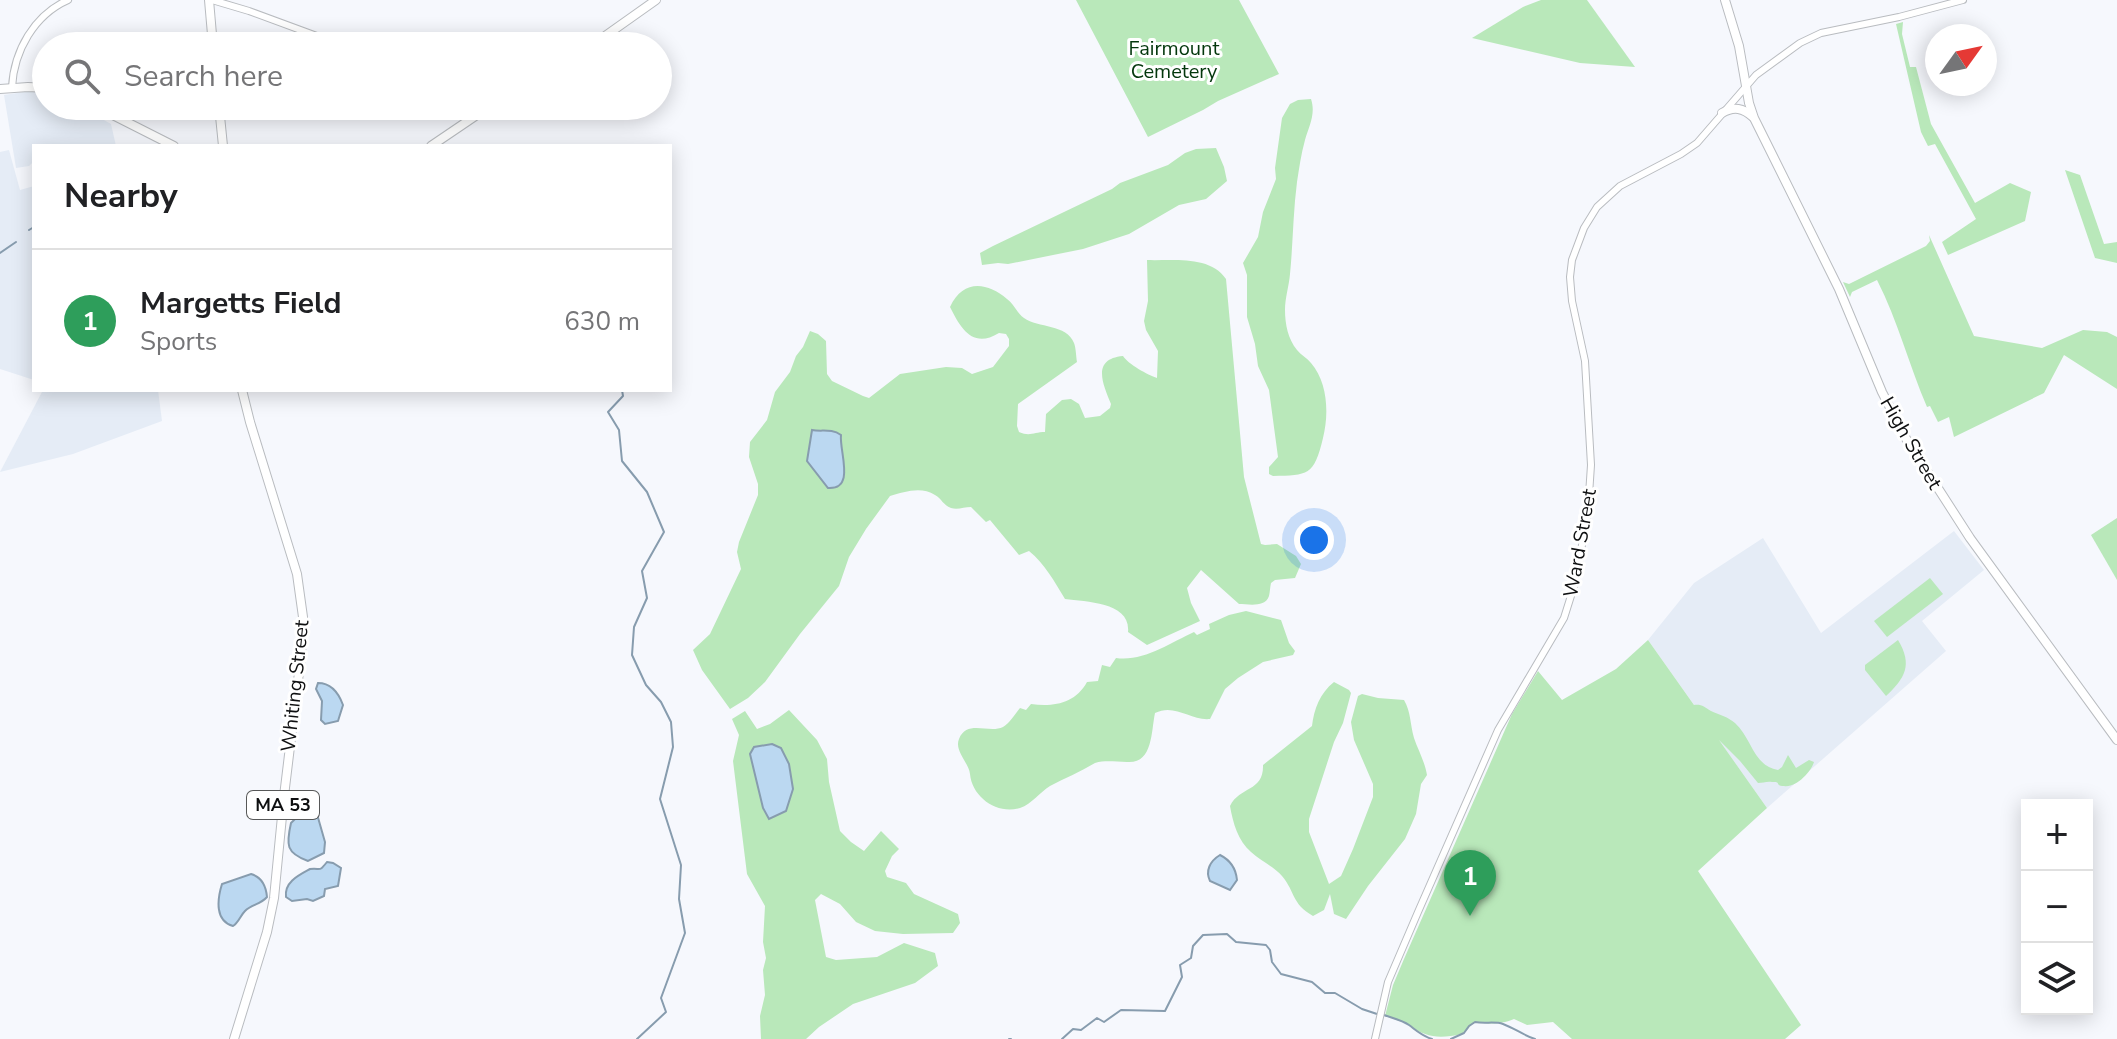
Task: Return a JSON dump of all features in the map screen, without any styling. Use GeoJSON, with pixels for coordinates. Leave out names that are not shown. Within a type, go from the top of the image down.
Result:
{"type":"FeatureCollection","features":[{"type":"Feature","properties":{"kind":"main road"},"geometry":{"type":"LineString","coordinates":[[210,0],[212,32]]}},
{"type":"Feature","properties":{"kind":"main road"},"geometry":{"type":"LineString","coordinates":[[611,32],[656,0]]}},
{"type":"Feature","properties":{"kind":"main road","name":"High Street"},"geometry":{"type":"LineString","coordinates":[[1725,0],[1739,46],[1754,118],[1835,281],[1882,392],[1905,437],[1970,538],[2117,740]]}},
{"type":"Feature","properties":{"kind":"main road"},"geometry":{"type":"LineString","coordinates":[[0,89],[32,88]]}},
{"type":"Feature","properties":{"kind":"main road"},"geometry":{"type":"LineString","coordinates":[[1722,113],[1735,108],[1746,111],[1754,118]]}},
{"type":"Feature","properties":{"kind":"main road"},"geometry":{"type":"LineString","coordinates":[[123,120],[170,144]]}},
{"type":"Feature","properties":{"kind":"main road"},"geometry":{"type":"LineString","coordinates":[[220,120],[223,144]]}},
{"type":"Feature","properties":{"kind":"main road"},"geometry":{"type":"LineString","coordinates":[[434,144],[469,120]]}},
{"type":"Feature","properties":{"kind":"main road","name":"Whiting Street"},"geometry":{"type":"LineString","coordinates":[[234,1039],[267,932],[274,898],[303,630],[303,607],[295,568],[243,392]]}},
{"type":"Feature","properties":{"kind":"street"},"geometry":{"type":"LineString","coordinates":[[12,87],[14,69],[31,31],[48,11],[68,0]]}},
{"type":"Feature","properties":{"kind":"street"},"geometry":{"type":"LineString","coordinates":[[210,0],[306,32]]}},
{"type":"Feature","properties":{"kind":"street","name":"Ward Street"},"geometry":{"type":"LineString","coordinates":[[1375,1039],[1380,1011],[1397,960],[1498,730],[1564,618],[1573,595],[1591,478],[1585,361],[1570,285],[1570,269],[1590,217],[1609,195],[1632,178],[1689,150],[1747,85],[1792,47],[1821,33],[1963,0]]}},
{"type":"Feature","properties":{"kind":"shaded area"},"geometry":{"type":"Polygon","coordinates":[[[32,91],[32,120],[104,120],[111,124],[116,144],[32,144],[32,163],[16,168],[4,95],[32,91]]]}},
{"type":"Feature","properties":{"kind":"shaded area"},"geometry":{"type":"Polygon","coordinates":[[[9,150],[20,190],[32,187],[32,379],[0,369],[0,152],[9,150]]]}},
{"type":"Feature","properties":{"kind":"shaded area"},"geometry":{"type":"Polygon","coordinates":[[[42,392],[158,392],[162,421],[73,454],[0,472],[42,392]]]}},
{"type":"Feature","properties":{"kind":"shaded area"},"geometry":{"type":"Polygon","coordinates":[[[1954,531],[1984,570],[1922,621],[1946,651],[1767,808],[1648,640],[1694,583],[1763,538],[1821,633],[1954,531]]]}},
{"type":"Feature","properties":{"kind":"green space","name":"Fairmount Cemetery"},"geometry":{"type":"Polygon","coordinates":[[[1076,0],[1239,0],[1279,74],[1148,137],[1076,0]]]}},
{"type":"Feature","properties":{"kind":"green space"},"geometry":{"type":"Polygon","coordinates":[[[1541,0],[1587,0],[1635,67],[1580,63],[1472,38],[1523,7],[1541,0]]]}},
{"type":"Feature","properties":{"kind":"green space"},"geometry":{"type":"Polygon","coordinates":[[[1903,22],[1902,34],[1910,67],[1916,67],[1931,124],[1975,203],[2010,183],[2031,192],[2025,221],[1948,255],[1942,242],[1976,219],[1935,144],[1928,146],[1921,132],[1896,24],[1903,22]]]}},
{"type":"Feature","properties":{"kind":"green space"},"geometry":{"type":"Polygon","coordinates":[[[1311,99],[1312,115],[1297,182],[1285,315],[1291,341],[1311,363],[1321,380],[1326,399],[1325,429],[1320,451],[1308,471],[1273,476],[1269,474],[1269,467],[1278,457],[1269,390],[1258,366],[1247,317],[1247,275],[1243,263],[1258,237],[1263,212],[1276,179],[1282,118],[1290,104],[1311,99]]]}},
{"type":"Feature","properties":{"kind":"green space"},"geometry":{"type":"Polygon","coordinates":[[[1216,148],[1227,181],[1206,199],[1179,205],[1129,234],[1083,249],[1008,264],[982,265],[980,253],[993,246],[1120,183],[1168,165],[1185,153],[1216,148]]]}},
{"type":"Feature","properties":{"kind":"green space"},"geometry":{"type":"Polygon","coordinates":[[[2065,170],[2080,175],[2104,244],[2117,242],[2117,263],[2095,258],[2065,170]]]}},
{"type":"Feature","properties":{"kind":"green space"},"geometry":{"type":"Polygon","coordinates":[[[1929,235],[1974,336],[2042,348],[2083,330],[2107,332],[2117,337],[2117,389],[2064,355],[2044,393],[1954,437],[1949,417],[1938,422],[1930,406],[1927,407],[1877,280],[1852,292],[1850,297],[1843,282],[1849,284],[1926,246],[1930,241],[1929,235]]]}},
{"type":"Feature","properties":{"kind":"green space"},"geometry":{"type":"Polygon","coordinates":[[[1147,260],[1201,263],[1219,271],[1226,279],[1244,477],[1261,544],[1277,544],[1296,556],[1301,564],[1295,578],[1271,583],[1269,596],[1264,602],[1239,604],[1201,570],[1187,588],[1200,621],[1147,645],[1128,632],[1127,622],[1115,609],[1065,599],[1035,556],[1029,551],[1019,555],[990,520],[986,522],[971,507],[951,508],[930,492],[907,492],[890,496],[849,557],[839,586],[765,682],[730,709],[702,670],[693,650],[710,634],[741,569],[737,552],[739,542],[758,495],[758,484],[749,457],[750,442],[767,420],[775,392],[790,372],[810,331],[826,341],[827,374],[832,381],[869,398],[900,374],[946,367],[962,368],[972,374],[993,367],[1009,346],[1006,334],[975,338],[963,329],[950,307],[955,298],[968,288],[991,289],[1009,301],[1024,318],[1065,332],[1074,343],[1077,362],[1018,404],[1019,432],[1045,432],[1046,414],[1062,400],[1071,399],[1079,404],[1085,418],[1100,416],[1110,408],[1102,374],[1106,362],[1113,358],[1123,356],[1138,369],[1157,378],[1158,351],[1144,321],[1148,301],[1147,260]]]}},
{"type":"Feature","properties":{"kind":"green space"},"geometry":{"type":"Polygon","coordinates":[[[2117,518],[2117,580],[2091,535],[2117,518]]]}},
{"type":"Feature","properties":{"kind":"green space"},"geometry":{"type":"Polygon","coordinates":[[[1930,578],[1943,594],[1887,637],[1874,621],[1930,578]]]}},
{"type":"Feature","properties":{"kind":"green space"},"geometry":{"type":"Polygon","coordinates":[[[1246,611],[1281,620],[1295,651],[1293,655],[1263,662],[1238,678],[1225,689],[1210,719],[1169,710],[1155,713],[1149,745],[1142,758],[1095,763],[1050,786],[1020,808],[995,806],[975,790],[958,748],[959,739],[967,730],[997,729],[1008,723],[1020,708],[1026,710],[1031,704],[1063,702],[1076,695],[1087,682],[1098,681],[1102,665],[1110,667],[1116,658],[1146,654],[1194,632],[1197,635],[1210,629],[1209,624],[1229,615],[1246,611]]]}},
{"type":"Feature","properties":{"kind":"green space"},"geometry":{"type":"Polygon","coordinates":[[[1648,640],[1694,705],[1703,706],[1735,723],[1763,763],[1778,770],[1788,755],[1796,768],[1809,760],[1814,762],[1806,775],[1789,786],[1775,782],[1758,783],[1719,740],[1767,808],[1698,871],[1801,1025],[1785,1039],[1572,1039],[1553,1022],[1527,1025],[1514,1019],[1494,1024],[1475,1022],[1462,1034],[1440,1037],[1422,1033],[1385,1016],[1393,985],[1512,714],[1538,671],[1562,700],[1616,669],[1648,640]]]}},
{"type":"Feature","properties":{"kind":"green space"},"geometry":{"type":"Polygon","coordinates":[[[1898,640],[1905,657],[1905,671],[1886,696],[1865,670],[1865,665],[1898,640]]]}},
{"type":"Feature","properties":{"kind":"green space"},"geometry":{"type":"Polygon","coordinates":[[[1334,682],[1351,693],[1309,819],[1309,832],[1329,884],[1341,876],[1373,797],[1373,784],[1354,740],[1351,722],[1358,696],[1404,700],[1427,775],[1421,784],[1416,814],[1405,839],[1346,919],[1334,914],[1330,894],[1324,910],[1313,916],[1301,907],[1282,876],[1243,843],[1230,806],[1256,785],[1263,765],[1312,726],[1318,702],[1334,682]]]}},
{"type":"Feature","properties":{"kind":"green space"},"geometry":{"type":"Polygon","coordinates":[[[789,710],[817,740],[827,759],[840,831],[864,851],[881,831],[899,849],[885,871],[887,877],[906,883],[914,894],[958,914],[960,923],[953,933],[875,931],[856,922],[840,904],[821,894],[815,900],[826,957],[836,960],[877,957],[904,943],[935,953],[938,966],[915,983],[853,1004],[806,1039],[761,1039],[760,1016],[765,995],[765,906],[747,874],[733,761],[739,735],[732,719],[745,711],[757,729],[789,710]]]}},
{"type":"Feature","properties":{"kind":"water"},"geometry":{"type":"Polygon","coordinates":[[[812,430],[841,435],[844,476],[837,487],[828,488],[807,461],[812,430]]]}},
{"type":"Feature","properties":{"kind":"water"},"geometry":{"type":"Polygon","coordinates":[[[318,683],[331,687],[339,697],[343,705],[338,721],[325,724],[321,720],[322,701],[316,689],[318,683]]]}},
{"type":"Feature","properties":{"kind":"water"},"geometry":{"type":"Polygon","coordinates":[[[772,744],[781,748],[789,764],[793,789],[786,811],[769,819],[763,808],[750,754],[754,747],[772,744]]]}},
{"type":"Feature","properties":{"kind":"water"},"geometry":{"type":"Polygon","coordinates":[[[308,812],[317,814],[325,842],[324,853],[308,861],[295,855],[289,847],[288,837],[291,823],[308,812]]]}},
{"type":"Feature","properties":{"kind":"water"},"geometry":{"type":"Polygon","coordinates":[[[1220,855],[1230,862],[1235,872],[1237,880],[1230,890],[1210,881],[1208,874],[1209,866],[1220,855]]]}},
{"type":"Feature","properties":{"kind":"water"},"geometry":{"type":"Polygon","coordinates":[[[327,862],[341,868],[338,886],[325,889],[324,896],[313,901],[292,901],[286,897],[287,887],[293,880],[310,869],[321,868],[327,862]]]}},
{"type":"Feature","properties":{"kind":"water"},"geometry":{"type":"Polygon","coordinates":[[[251,874],[263,882],[267,897],[243,913],[233,926],[220,915],[222,884],[251,874]]]}},
{"type":"Feature","properties":{"kind":"waterway"},"geometry":{"type":"LineString","coordinates":[[0,253],[16,242]]}},
{"type":"Feature","properties":{"kind":"waterway"},"geometry":{"type":"LineString","coordinates":[[622,392],[623,396],[608,412],[619,430],[622,461],[647,492],[664,532],[642,571],[647,598],[634,627],[632,655],[646,685],[661,702],[671,722],[673,747],[660,799],[681,865],[679,899],[685,933],[661,998],[666,1012],[637,1039]]}},
{"type":"Feature","properties":{"kind":"waterway"},"geometry":{"type":"LineString","coordinates":[[1062,1039],[1073,1029],[1081,1030],[1097,1018],[1104,1022],[1121,1010],[1165,1011],[1182,977],[1180,965],[1191,958],[1193,946],[1203,935],[1227,934],[1236,942],[1266,945],[1272,962],[1281,974],[1312,982],[1325,993],[1335,993],[1377,1014]]}},
{"type":"Feature","properties":{"kind":"waterway"},"geometry":{"type":"LineString","coordinates":[[1384,1015],[1432,1039]]}},
{"type":"Feature","properties":{"kind":"waterway"},"geometry":{"type":"LineString","coordinates":[[1451,1039],[1464,1033],[1475,1022],[1503,1024],[1535,1039]]}},
{"type":"Feature","properties":{"kind":"place","name":"Margetts Field"},"geometry":{"type":"Point","coordinates":[1470,916]}}]}
